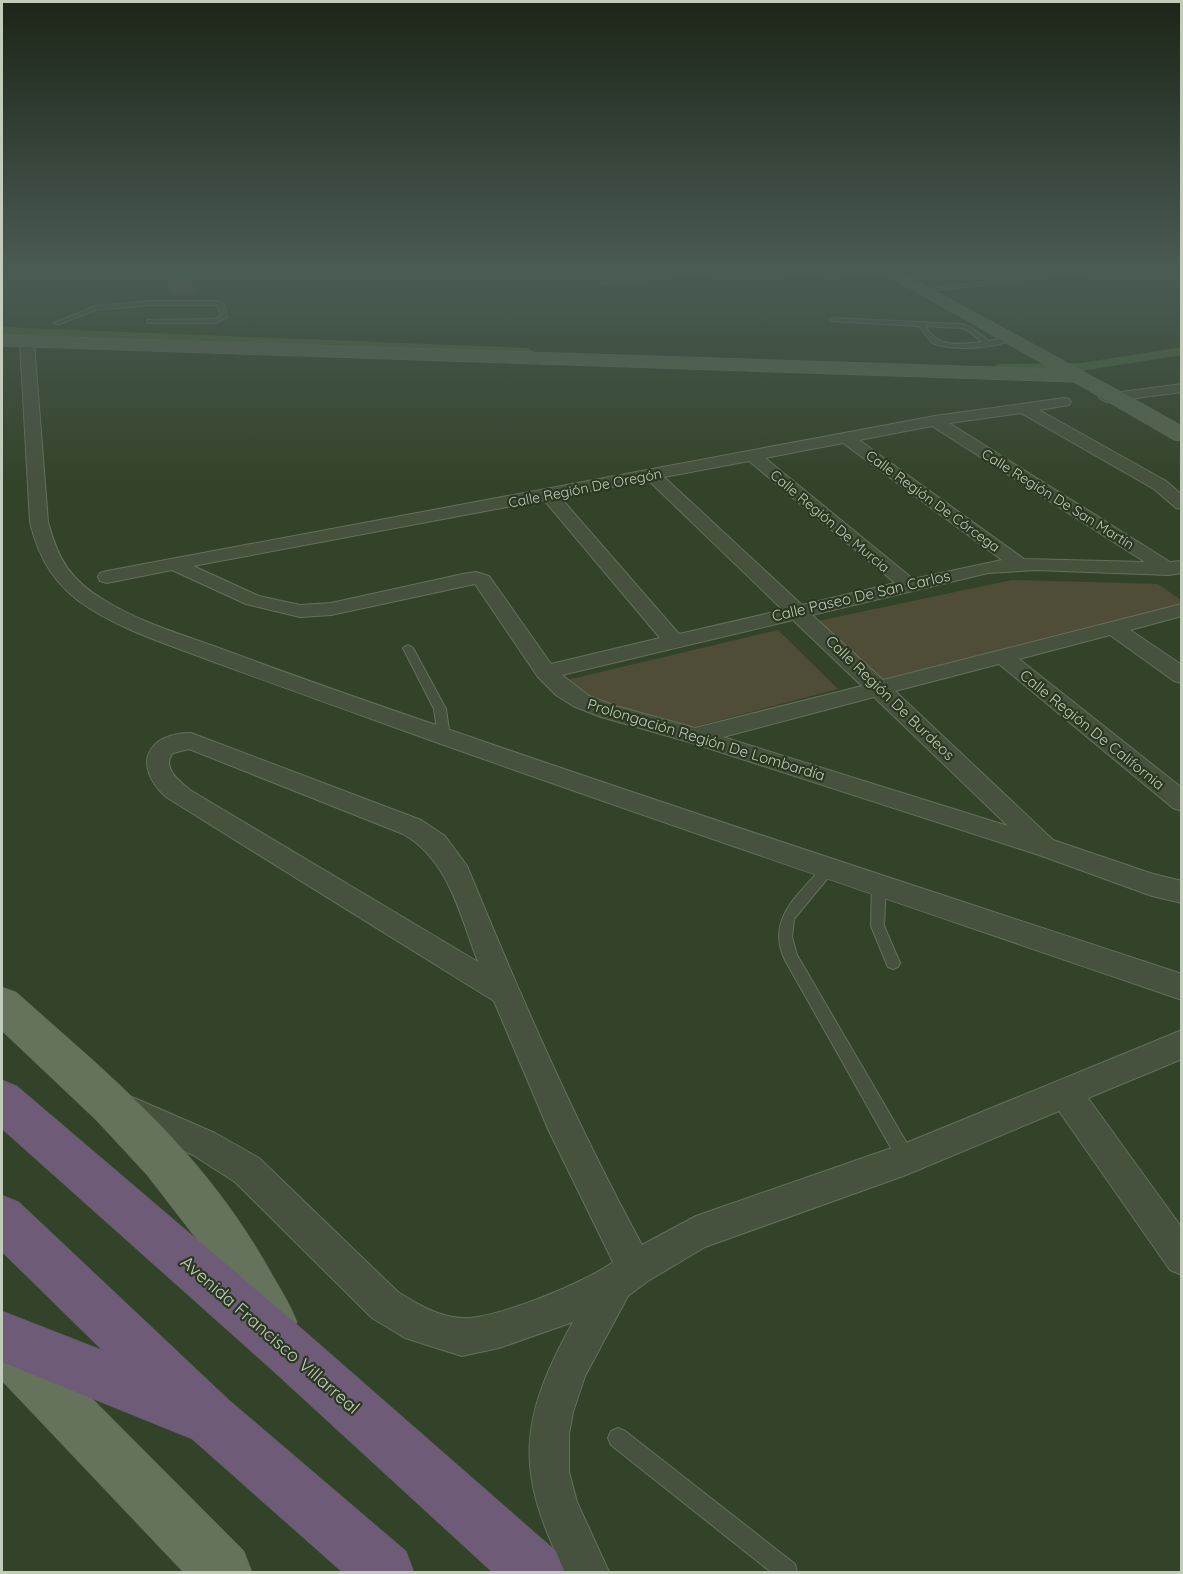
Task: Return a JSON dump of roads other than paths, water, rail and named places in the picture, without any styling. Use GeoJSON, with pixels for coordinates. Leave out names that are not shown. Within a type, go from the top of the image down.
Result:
{"type":"FeatureCollection","features":[{"type":"Feature","properties":{"kind":"highway","name":"Avenida Francisco Villarreal"},"geometry":{"type":"LineString","coordinates":[[2,1101],[290,1352],[535,1572]]}},
{"type":"Feature","properties":{"kind":"highway"},"geometry":{"type":"LineString","coordinates":[[2,1219],[210,1419],[385,1572]]}},
{"type":"Feature","properties":{"kind":"highway"},"geometry":{"type":"LineString","coordinates":[[2,1337],[210,1419]]}},
{"type":"Feature","properties":{"kind":"main road"},"geometry":{"type":"LineString","coordinates":[[2,1005],[111,1104],[172,1170],[209,1217],[290,1352]]}},
{"type":"Feature","properties":{"kind":"main road"},"geometry":{"type":"LineString","coordinates":[[2,1344],[223,1572]]}},
{"type":"Feature","properties":{"kind":"street"},"geometry":{"type":"LineString","coordinates":[[13,341],[1070,372]]}},
{"type":"Feature","properties":{"kind":"street"},"geometry":{"type":"LineString","coordinates":[[508,341],[794,354],[940,357],[1036,353]]}},
{"type":"Feature","properties":{"kind":"street"},"geometry":{"type":"LineString","coordinates":[[1015,341],[1182,435]]}},
{"type":"Feature","properties":{"kind":"street"},"geometry":{"type":"LineString","coordinates":[[27,342],[39,522],[50,560],[75,588],[109,611],[142,626],[444,737],[1182,987]]}},
{"type":"Feature","properties":{"kind":"street"},"geometry":{"type":"LineString","coordinates":[[1107,395],[1182,388]]}},
{"type":"Feature","properties":{"kind":"street"},"geometry":{"type":"LineString","coordinates":[[1107,395],[1137,426],[1182,454]]}},
{"type":"Feature","properties":{"kind":"street","name":"Calle Región De Oregón"},"geometry":{"type":"LineString","coordinates":[[107,577],[935,422],[1064,402]]}},
{"type":"Feature","properties":{"kind":"street"},"geometry":{"type":"LineString","coordinates":[[1022,407],[1160,485],[1182,504]]}},
{"type":"Feature","properties":{"kind":"street","name":"Calle Región De San Martín"},"geometry":{"type":"LineString","coordinates":[[935,422],[1177,571]]}},
{"type":"Feature","properties":{"kind":"street","name":"Calle Región De Córcega"},"geometry":{"type":"LineString","coordinates":[[848,439],[1018,563]]}},
{"type":"Feature","properties":{"kind":"street","name":"Calle Región De Murcia"},"geometry":{"type":"LineString","coordinates":[[754,457],[907,584]]}},
{"type":"Feature","properties":{"kind":"street","name":"Calle Región De Burdeos"},"geometry":{"type":"LineString","coordinates":[[654,476],[1047,848]]}},
{"type":"Feature","properties":{"kind":"street"},"geometry":{"type":"LineString","coordinates":[[549,495],[674,641]]}},
{"type":"Feature","properties":{"kind":"street","name":"Calle Paseo De San Carlos"},"geometry":{"type":"LineString","coordinates":[[546,672],[907,584],[988,567],[1018,563],[1177,571]]}},
{"type":"Feature","properties":{"kind":"street","name":"Prolongación Región De Lombardía"},"geometry":{"type":"LineString","coordinates":[[175,565],[253,600],[300,611],[331,609],[476,578],[486,584],[546,672],[564,690],[581,701],[609,712],[695,736],[1047,848],[1152,885],[1182,892]]}},
{"type":"Feature","properties":{"kind":"street"},"geometry":{"type":"LineString","coordinates":[[695,736],[1182,610]]}},
{"type":"Feature","properties":{"kind":"street"},"geometry":{"type":"LineString","coordinates":[[1115,629],[1182,676]]}},
{"type":"Feature","properties":{"kind":"street","name":"Calle Región De California"},"geometry":{"type":"LineString","coordinates":[[1003,657],[1182,802]]}},
{"type":"Feature","properties":{"kind":"street"},"geometry":{"type":"LineString","coordinates":[[504,992],[181,796],[168,785],[159,772],[158,759],[163,748],[176,740],[190,741],[430,836],[454,866],[504,992],[604,1212],[625,1275]]}},
{"type":"Feature","properties":{"kind":"street"},"geometry":{"type":"LineString","coordinates":[[111,1104],[204,1144],[247,1170],[385,1305],[418,1325],[462,1337],[499,1330],[567,1306],[696,1233],[906,1159],[1182,1044]]}},
{"type":"Feature","properties":{"kind":"street"},"geometry":{"type":"LineString","coordinates":[[1065,1093],[1182,1258]]}},
{"type":"Feature","properties":{"kind":"street"},"geometry":{"type":"LineString","coordinates":[[588,1572],[574,1548],[554,1496],[548,1456],[554,1415],[567,1376],[588,1331],[625,1275]]}},
{"type":"Feature","properties":{"kind":"lane"},"geometry":{"type":"LineString","coordinates":[[933,341],[938,344],[997,341]]}},
{"type":"Feature","properties":{"kind":"lane"},"geometry":{"type":"LineString","coordinates":[[408,648],[440,710],[444,737]]}},
{"type":"Feature","properties":{"kind":"lane"},"geometry":{"type":"LineString","coordinates":[[830,868],[788,917],[785,937],[790,956],[906,1159]]}},
{"type":"Feature","properties":{"kind":"lane"},"geometry":{"type":"LineString","coordinates":[[879,885],[875,918],[877,932],[893,963]]}},
{"type":"Feature","properties":{"kind":"lane"},"geometry":{"type":"LineString","coordinates":[[618,1438],[787,1572]]}},
{"type":"Feature","properties":{"kind":"waterway"},"geometry":{"type":"LineString","coordinates":[[264,341],[528,352]]}},
{"type":"Feature","properties":{"kind":"waterway"},"geometry":{"type":"LineString","coordinates":[[998,368],[1081,367],[1182,351]]}}]}
